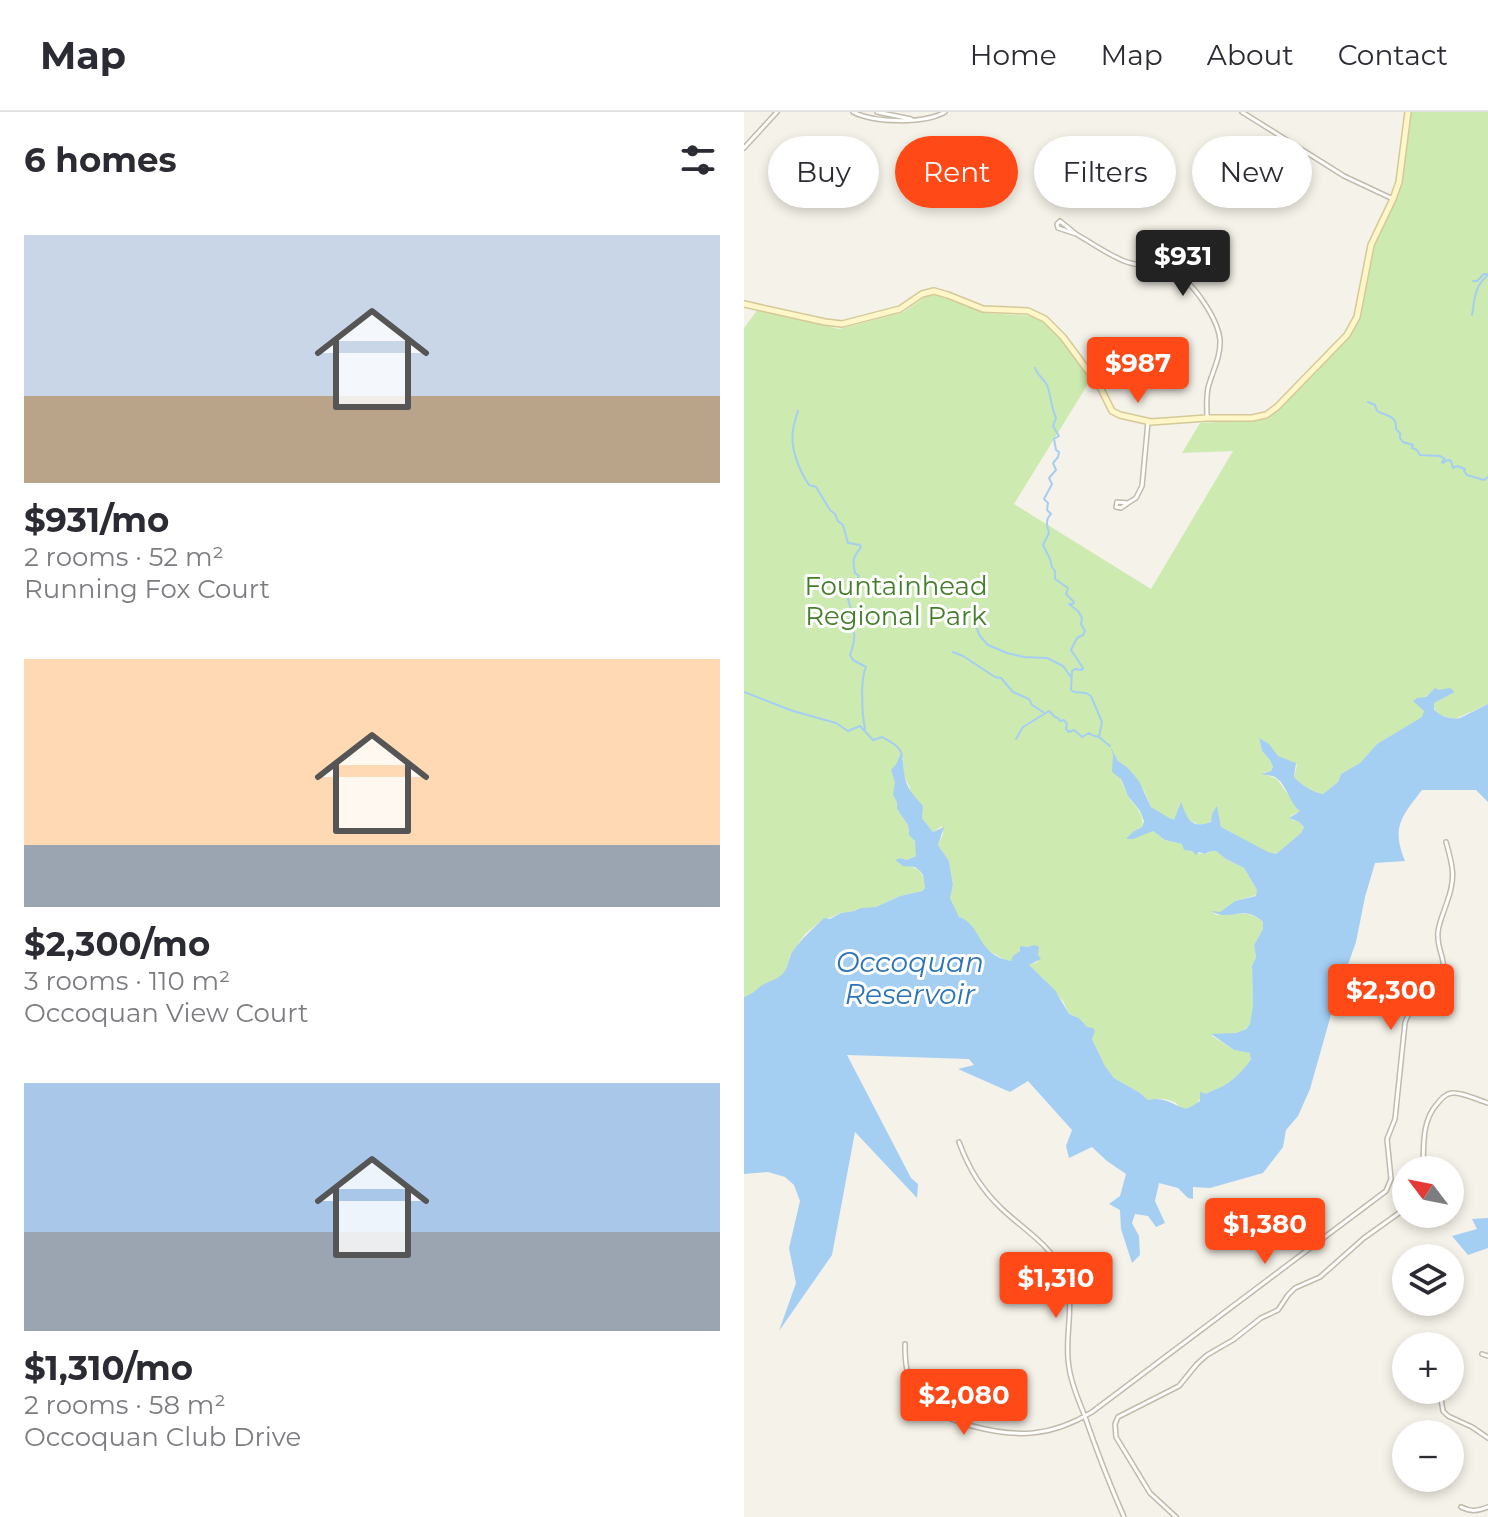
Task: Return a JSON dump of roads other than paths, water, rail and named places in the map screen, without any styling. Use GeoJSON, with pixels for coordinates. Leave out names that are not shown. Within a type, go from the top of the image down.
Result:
{"type":"FeatureCollection","features":[{"type":"Feature","properties":{"kind":"street"},"geometry":{"type":"LineString","coordinates":[[744,148],[777,112]]}},
{"type":"Feature","properties":{"kind":"street"},"geometry":{"type":"LineString","coordinates":[[853,112],[875,118],[904,120],[932,117],[945,112]]}},
{"type":"Feature","properties":{"kind":"street"},"geometry":{"type":"LineString","coordinates":[[877,112],[911,119]]}},
{"type":"Feature","properties":{"kind":"street"},"geometry":{"type":"LineString","coordinates":[[1242,112],[1344,176],[1393,199]]}},
{"type":"Feature","properties":{"kind":"street"},"geometry":{"type":"LineString","coordinates":[[744,304],[842,324],[900,309],[924,293],[934,291],[983,309],[1028,311],[1045,319],[1069,344],[1102,390],[1111,409],[1120,415],[1148,422],[1263,416],[1271,412],[1347,335],[1357,317],[1371,245],[1399,182],[1408,112]]}},
{"type":"Feature","properties":{"kind":"street"},"geometry":{"type":"LineString","coordinates":[[1076,234],[1118,259],[1178,274],[1204,302],[1218,332],[1220,346],[1208,392],[1207,418]]}},
{"type":"Feature","properties":{"kind":"street"},"geometry":{"type":"LineString","coordinates":[[1128,503],[1136,498],[1142,486],[1148,422]]}},
{"type":"Feature","properties":{"kind":"street"},"geometry":{"type":"LineString","coordinates":[[905,1344],[905,1365],[912,1387],[926,1405],[949,1419],[995,1432],[1020,1435],[1046,1431],[1085,1416],[1385,1191],[1391,1179],[1387,1139],[1396,1113],[1405,1023],[1410,1010],[1437,986],[1444,969],[1438,932],[1452,887],[1453,871],[1446,842]]}},
{"type":"Feature","properties":{"kind":"street"},"geometry":{"type":"LineString","coordinates":[[1423,1156],[1427,1119],[1442,1098],[1454,1093],[1488,1103]]}},
{"type":"Feature","properties":{"kind":"street"},"geometry":{"type":"LineString","coordinates":[[959,1142],[968,1166],[983,1188],[1003,1210],[1044,1245],[1062,1270],[1070,1299],[1069,1367],[1124,1517]]}},
{"type":"Feature","properties":{"kind":"street"},"geometry":{"type":"LineString","coordinates":[[1176,1517],[1150,1493],[1116,1437],[1118,1417],[1179,1386],[1207,1355],[1278,1310],[1295,1288],[1320,1277],[1392,1218]]}},
{"type":"Feature","properties":{"kind":"street"},"geometry":{"type":"LineString","coordinates":[[1482,1354],[1488,1356]]}},
{"type":"Feature","properties":{"kind":"street"},"geometry":{"type":"LineString","coordinates":[[1442,1404],[1448,1416],[1488,1438]]}},
{"type":"Feature","properties":{"kind":"street"},"geometry":{"type":"LineString","coordinates":[[1461,1507],[1469,1511],[1488,1507]]}},
{"type":"Feature","properties":{"kind":"water","name":"Occoquan Reservoir"},"geometry":{"type":"Polygon","coordinates":[[[1435,688],[1454,691],[1434,703],[1434,709],[1446,717],[1460,718],[1488,704],[1488,802],[1476,790],[1422,790],[1404,815],[1399,839],[1405,861],[1375,863],[1356,942],[1334,1004],[1310,1089],[1298,1116],[1286,1130],[1283,1147],[1263,1173],[1210,1188],[1193,1187],[1193,1199],[1178,1188],[1159,1183],[1155,1201],[1165,1223],[1156,1227],[1148,1216],[1135,1214],[1132,1223],[1139,1236],[1140,1255],[1132,1263],[1121,1229],[1120,1210],[1109,1204],[1120,1196],[1126,1174],[1092,1147],[1069,1158],[1066,1146],[1072,1130],[1028,1081],[1010,1092],[958,1069],[974,1065],[969,1059],[847,1055],[911,1178],[918,1184],[917,1198],[855,1132],[832,1255],[779,1331],[796,1283],[789,1248],[800,1201],[794,1185],[785,1177],[768,1172],[744,1174],[744,997],[778,978],[787,967],[796,946],[824,918],[876,907],[925,888],[920,871],[895,860],[916,856],[915,841],[909,835],[908,825],[897,809],[893,795],[895,782],[891,770],[900,754],[908,787],[923,806],[922,818],[933,832],[944,827],[938,845],[949,861],[953,885],[950,898],[959,917],[972,926],[991,953],[1000,958],[1011,961],[1020,951],[1020,946],[1039,947],[1041,959],[1029,965],[1055,990],[1069,1014],[1093,1028],[1092,1039],[1114,1078],[1148,1100],[1167,1101],[1188,1108],[1200,1101],[1200,1092],[1206,1094],[1228,1083],[1251,1059],[1250,1053],[1234,1050],[1211,1034],[1236,1033],[1250,1024],[1252,966],[1256,957],[1254,945],[1263,929],[1263,922],[1249,914],[1225,915],[1211,911],[1220,912],[1235,901],[1256,896],[1257,890],[1244,868],[1216,851],[1196,855],[1184,850],[1182,844],[1165,840],[1153,831],[1126,839],[1142,827],[1144,821],[1121,779],[1112,772],[1110,746],[1118,761],[1139,781],[1151,807],[1174,820],[1181,802],[1190,821],[1204,824],[1211,822],[1217,806],[1221,827],[1276,854],[1304,827],[1289,818],[1300,811],[1282,784],[1275,777],[1261,774],[1271,771],[1273,767],[1262,751],[1259,738],[1269,744],[1278,756],[1296,763],[1294,777],[1297,780],[1323,794],[1338,782],[1341,774],[1360,763],[1377,744],[1422,717],[1424,711],[1413,701],[1426,697],[1435,688]]]}},
{"type":"Feature","properties":{"kind":"water"},"geometry":{"type":"Polygon","coordinates":[[[1488,1218],[1488,1248],[1468,1255],[1464,1244],[1459,1244],[1452,1236],[1477,1229],[1472,1219],[1488,1218]]]}},
{"type":"Feature","properties":{"kind":"waterway"},"geometry":{"type":"LineString","coordinates":[[1473,281],[1488,274]]}},
{"type":"Feature","properties":{"kind":"waterway"},"geometry":{"type":"LineString","coordinates":[[1472,315],[1476,291],[1488,274]]}},
{"type":"Feature","properties":{"kind":"waterway"},"geometry":{"type":"LineString","coordinates":[[1035,368],[1047,385],[1056,418],[1053,426],[1059,436],[1054,439],[1059,452],[1053,463],[1056,470],[1049,478],[1052,484],[1044,499],[1051,514],[1047,521],[1049,533],[1043,545],[1055,571],[1055,579],[1068,588],[1066,594],[1074,602],[1069,604],[1078,611],[1085,631],[1071,650],[1083,668],[1072,671],[1071,690],[1091,696],[1102,722],[1099,737],[1110,746]]}},
{"type":"Feature","properties":{"kind":"waterway"},"geometry":{"type":"LineString","coordinates":[[1368,402],[1375,405],[1377,411],[1393,418],[1400,438],[1413,445],[1412,448],[1420,455],[1440,456],[1445,459],[1443,463],[1451,461],[1453,468],[1465,469],[1467,475],[1484,480],[1488,477]]}},
{"type":"Feature","properties":{"kind":"waterway"},"geometry":{"type":"LineString","coordinates":[[798,411],[793,444],[802,473],[843,525],[848,543],[861,547],[854,559],[855,573],[859,576],[848,599],[852,613],[848,620],[854,633],[850,655],[866,667],[862,688],[865,729]]}},
{"type":"Feature","properties":{"kind":"waterway"},"geometry":{"type":"LineString","coordinates":[[972,617],[980,636],[988,645],[1024,657],[1047,658],[1063,666],[1071,677]]}},
{"type":"Feature","properties":{"kind":"waterway"},"geometry":{"type":"LineString","coordinates":[[953,652],[1001,678],[1013,692],[1029,699],[1043,712]]}},
{"type":"Feature","properties":{"kind":"waterway"},"geometry":{"type":"LineString","coordinates":[[744,692],[836,723],[848,731],[860,726],[873,740],[882,737],[895,745],[902,757]]}},
{"type":"Feature","properties":{"kind":"waterway"},"geometry":{"type":"LineString","coordinates":[[1016,739],[1023,727],[1049,711],[1060,721],[1064,720],[1069,732],[1074,730],[1082,737],[1089,733],[1099,737]]}},
{"type":"Feature","properties":{"kind":"park label","name":"Fountainhead Regional Park"},"geometry":{"type":"Point","coordinates":[896,601]}}]}
